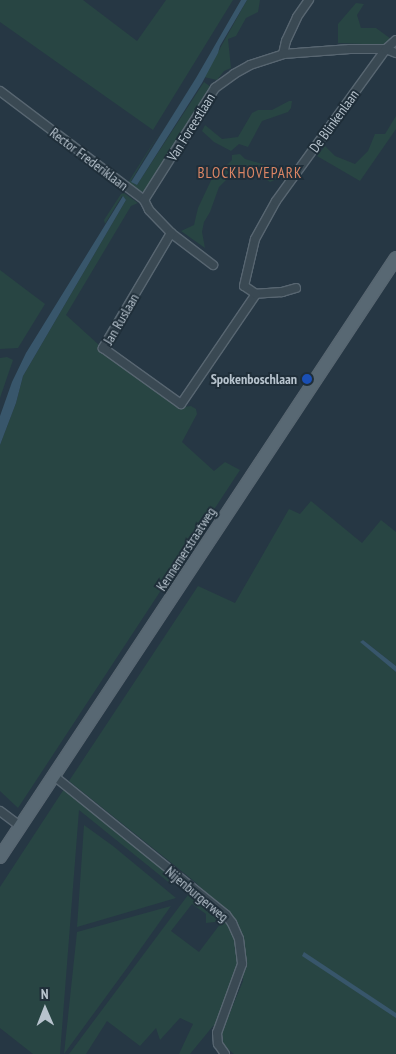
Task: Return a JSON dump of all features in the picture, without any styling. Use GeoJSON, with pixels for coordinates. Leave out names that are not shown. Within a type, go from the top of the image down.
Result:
{"type":"FeatureCollection","features":[{"type":"Feature","properties":{"kind":"main road","name":"Kennemerstraatweg"},"geometry":{"type":"LineString","coordinates":[[0,857],[15,823],[54,776],[396,258]]}},
{"type":"Feature","properties":{"kind":"street"},"geometry":{"type":"LineString","coordinates":[[283,54],[286,41],[297,17],[309,0]]}},
{"type":"Feature","properties":{"kind":"street","name":"De Blinkenlaan"},"geometry":{"type":"LineString","coordinates":[[256,294],[244,286],[255,239],[276,201],[386,49],[396,40]]}},
{"type":"Feature","properties":{"kind":"street","name":"Van Foreestlaan"},"geometry":{"type":"LineString","coordinates":[[144,200],[216,88],[250,65],[283,54],[350,49],[386,49],[396,53]]}},
{"type":"Feature","properties":{"kind":"street","name":"Rector Frederiklaan"},"geometry":{"type":"LineString","coordinates":[[0,90],[144,200],[149,210],[171,233]]}},
{"type":"Feature","properties":{"kind":"street"},"geometry":{"type":"LineString","coordinates":[[171,233],[213,264]]}},
{"type":"Feature","properties":{"kind":"street","name":"Jan Ruslaan"},"geometry":{"type":"LineString","coordinates":[[171,233],[103,348],[181,404],[256,294]]}},
{"type":"Feature","properties":{"kind":"street"},"geometry":{"type":"LineString","coordinates":[[256,294],[296,288]]}},
{"type":"Feature","properties":{"kind":"street","name":"Nijenburgerweg"},"geometry":{"type":"LineString","coordinates":[[54,776],[226,915],[232,923],[239,939],[242,964],[217,1033],[218,1044],[225,1054]]}},
{"type":"Feature","properties":{"kind":"street"},"geometry":{"type":"LineString","coordinates":[[0,811],[15,823]]}},
{"type":"Feature","properties":{"kind":"green space"},"geometry":{"type":"Polygon","coordinates":[[[0,0],[83,0],[137,41],[166,0],[233,0],[153,130],[0,22],[0,0]]]}},
{"type":"Feature","properties":{"kind":"green space"},"geometry":{"type":"Polygon","coordinates":[[[247,0],[260,0],[258,12],[246,18],[236,36],[228,39],[231,68],[224,71],[217,80],[204,77],[247,0]]]}},
{"type":"Feature","properties":{"kind":"green space"},"geometry":{"type":"Polygon","coordinates":[[[356,3],[364,4],[357,15],[361,28],[376,28],[391,39],[387,45],[338,43],[338,24],[356,3]]]}},
{"type":"Feature","properties":{"kind":"green space"},"geometry":{"type":"Polygon","coordinates":[[[204,82],[211,87],[208,93],[146,190],[141,193],[128,183],[129,181],[160,132],[131,181],[137,185],[204,82]]]}},
{"type":"Feature","properties":{"kind":"green space"},"geometry":{"type":"Polygon","coordinates":[[[292,101],[288,112],[262,121],[248,147],[239,144],[231,151],[214,142],[202,131],[205,125],[222,139],[238,137],[252,113],[258,110],[272,110],[292,101]]]}},
{"type":"Feature","properties":{"kind":"green space"},"geometry":{"type":"Polygon","coordinates":[[[396,116],[396,129],[360,181],[317,156],[325,146],[335,156],[355,164],[368,151],[375,134],[385,134],[396,116]]]}},
{"type":"Feature","properties":{"kind":"green space"},"geometry":{"type":"Polygon","coordinates":[[[240,154],[245,159],[273,167],[280,172],[279,178],[270,182],[257,173],[240,172],[229,177],[219,187],[210,212],[204,222],[202,232],[205,248],[181,231],[194,225],[198,208],[215,172],[224,168],[232,160],[232,155],[240,154]]]}},
{"type":"Feature","properties":{"kind":"green space"},"geometry":{"type":"Polygon","coordinates":[[[124,193],[138,203],[131,206],[66,315],[99,345],[101,351],[182,407],[191,406],[196,409],[197,414],[182,442],[214,471],[225,462],[240,470],[18,808],[0,791],[0,445],[16,403],[23,376],[126,200],[122,196],[105,224],[104,220],[121,194],[124,193]]]}},
{"type":"Feature","properties":{"kind":"green space"},"geometry":{"type":"Polygon","coordinates":[[[0,270],[45,304],[18,348],[0,349],[0,270]]]}},
{"type":"Feature","properties":{"kind":"green space"},"geometry":{"type":"Polygon","coordinates":[[[7,357],[13,360],[0,398],[0,358],[7,357]]]}},
{"type":"Feature","properties":{"kind":"green space"},"geometry":{"type":"Polygon","coordinates":[[[311,501],[362,543],[381,520],[396,532],[396,666],[363,640],[361,642],[396,672],[396,1054],[234,1054],[224,1046],[221,1034],[243,981],[244,948],[237,929],[218,904],[194,881],[69,781],[198,586],[235,603],[289,509],[300,514],[311,501]]]}},
{"type":"Feature","properties":{"kind":"green space"},"geometry":{"type":"Polygon","coordinates":[[[64,789],[174,876],[172,885],[79,810],[60,1054],[33,1054],[0,1028],[0,887],[64,789]]]}},
{"type":"Feature","properties":{"kind":"green space"},"geometry":{"type":"Polygon","coordinates":[[[84,825],[113,846],[176,898],[77,927],[84,825]]]}},
{"type":"Feature","properties":{"kind":"green space"},"geometry":{"type":"Polygon","coordinates":[[[191,891],[220,915],[215,922],[206,923],[206,914],[192,904],[171,931],[199,952],[224,919],[237,942],[240,958],[238,973],[216,1028],[213,1026],[190,1054],[179,1054],[193,1024],[180,1018],[160,1040],[156,1028],[140,1046],[107,1021],[86,1054],[69,1054],[191,891]]]}},
{"type":"Feature","properties":{"kind":"green space"},"geometry":{"type":"Polygon","coordinates":[[[171,906],[127,968],[64,1054],[77,932],[171,906]]]}},
{"type":"Feature","properties":{"kind":"water"},"geometry":{"type":"Polygon","coordinates":[[[241,0],[247,0],[220,46],[202,83],[137,185],[131,182],[196,78],[241,0]]]}},
{"type":"Feature","properties":{"kind":"water"},"geometry":{"type":"Polygon","coordinates":[[[123,196],[126,200],[23,376],[16,403],[0,445],[0,416],[12,382],[26,353],[123,196]]]}},
{"type":"Feature","properties":{"kind":"water"},"geometry":{"type":"Polygon","coordinates":[[[363,640],[396,666],[396,672],[360,642],[363,640]]]}},
{"type":"Feature","properties":{"kind":"water"},"geometry":{"type":"Polygon","coordinates":[[[304,952],[396,1013],[396,1018],[302,956],[304,952]]]}},
{"type":"Feature","properties":{"kind":"place","name":"Spokenboschlaan"},"geometry":{"type":"Point","coordinates":[307,379]}},
{"type":"Feature","properties":{"kind":"district","name":"BLOCKHOVEPARK"},"geometry":{"type":"Point","coordinates":[250,173]}}]}
